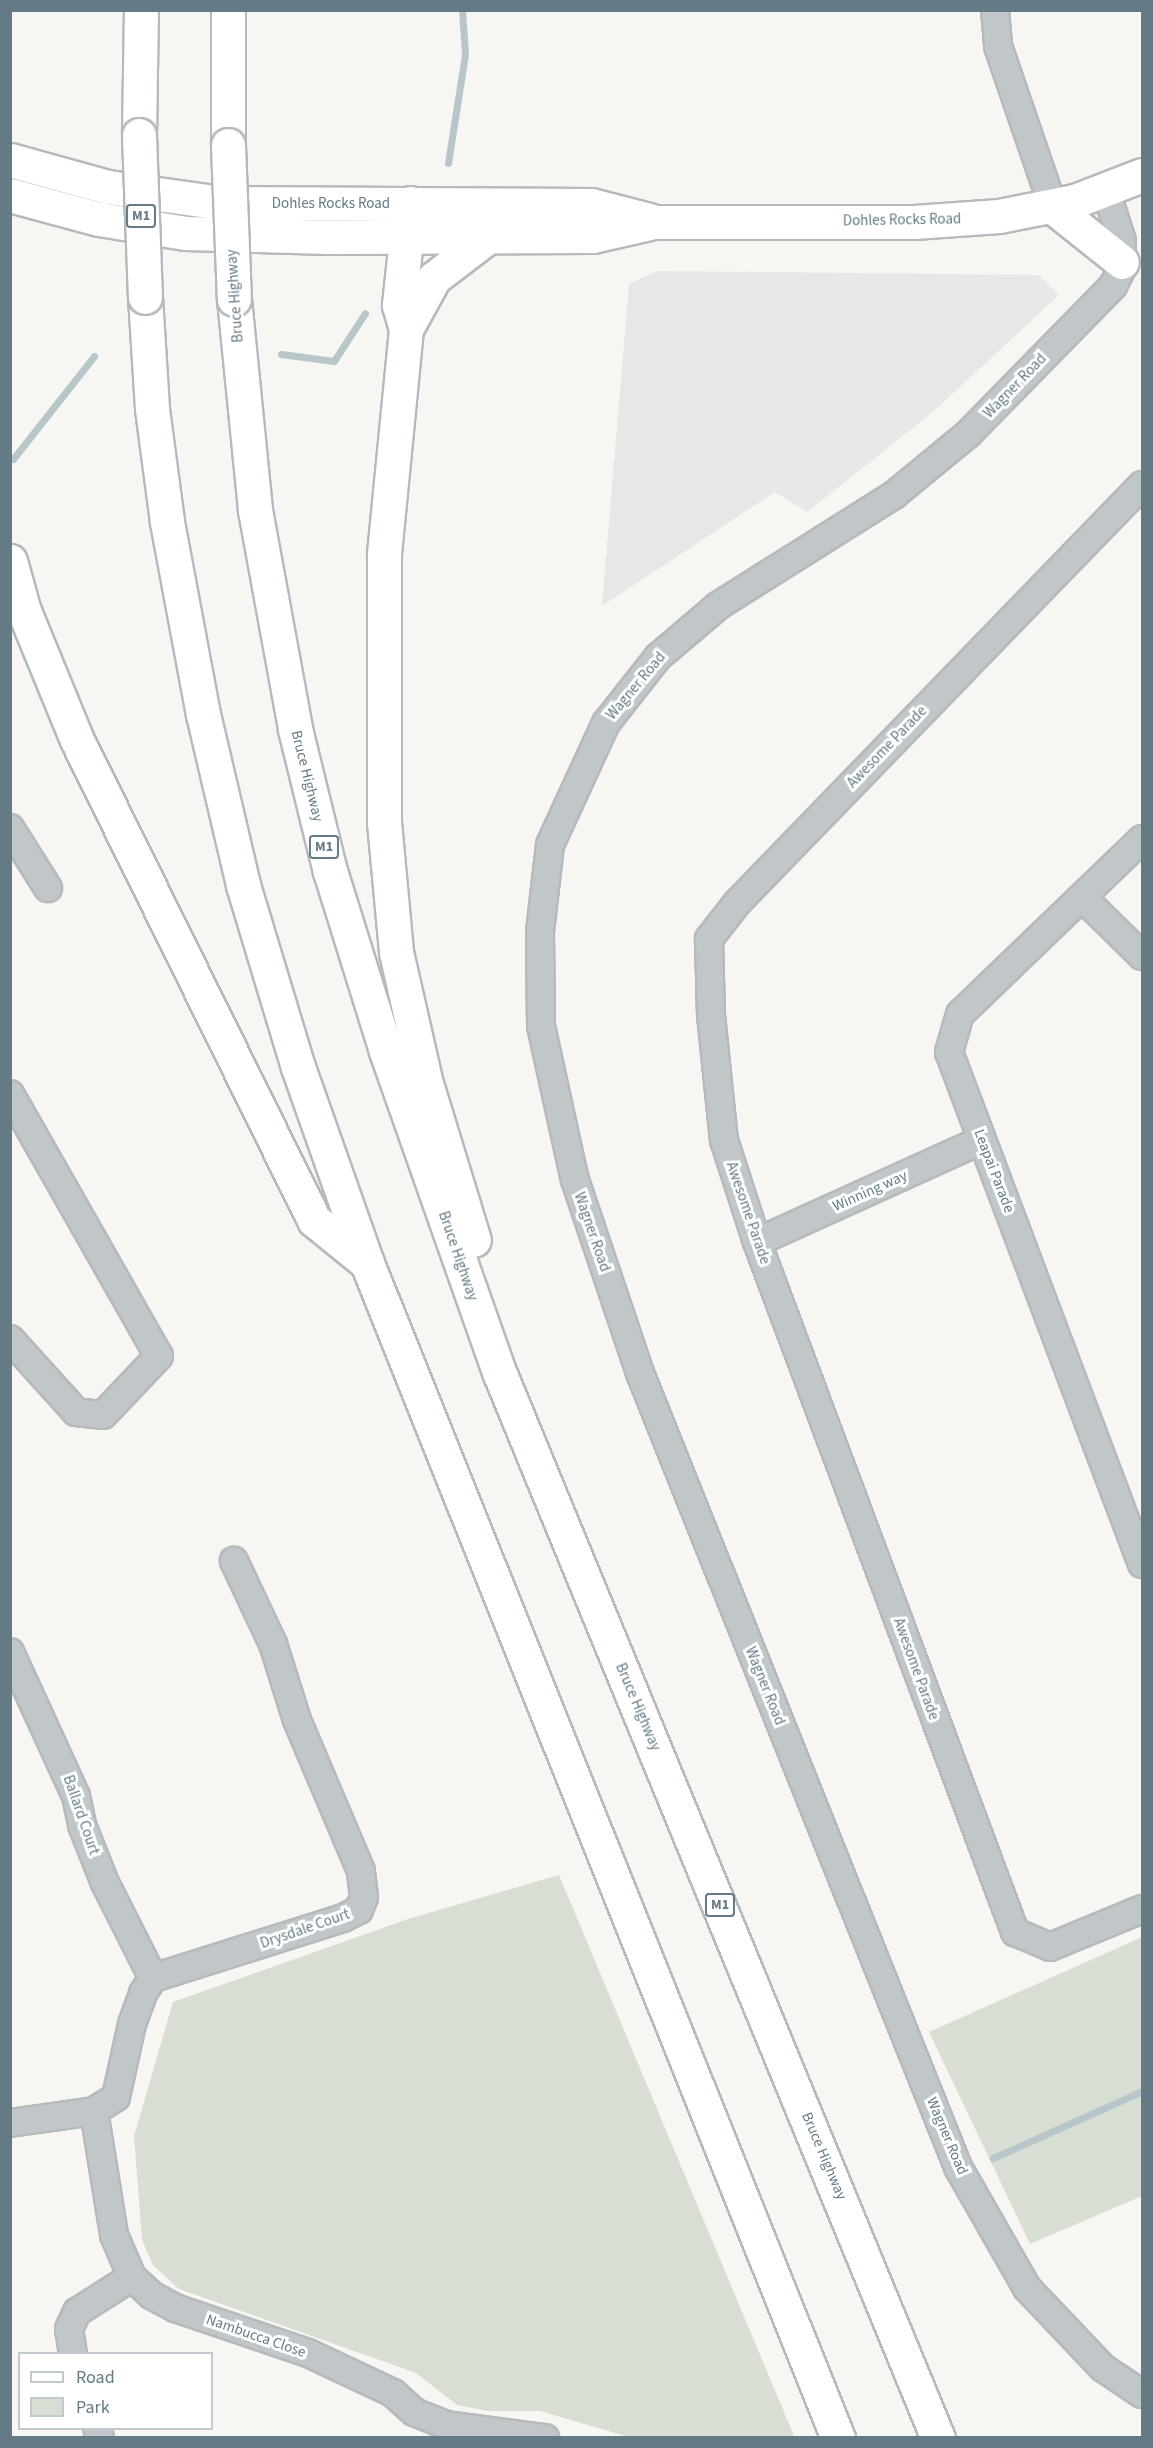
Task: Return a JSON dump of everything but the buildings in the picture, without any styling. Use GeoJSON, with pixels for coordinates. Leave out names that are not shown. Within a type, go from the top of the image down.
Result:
{"type":"FeatureCollection","features":[{"type":"Feature","properties":{"kind":"main road","name":"M1"},"geometry":{"type":"LineString","coordinates":[[141,10],[139,135],[152,409],[167,522],[203,714],[243,885],[269,974],[367,1263],[838,2438]]}},
{"type":"Feature","properties":{"kind":"main road","name":"Bruce Highway"},"geometry":{"type":"LineString","coordinates":[[228,10],[228,145],[234,299],[255,510],[291,707],[316,816],[386,1051],[500,1374],[938,2438]]}},
{"type":"Feature","properties":{"kind":"main road","name":"Dohles Rocks Road"},"geometry":{"type":"LineString","coordinates":[[10,160],[108,187],[222,203],[591,204],[654,222]]}},
{"type":"Feature","properties":{"kind":"main road","name":"Dohles Rocks Road"},"geometry":{"type":"LineString","coordinates":[[10,195],[99,219],[185,233],[406,237],[593,236],[654,222],[943,221],[1053,207],[1106,191],[1143,175]]}},
{"type":"Feature","properties":{"kind":"main road"},"geometry":{"type":"LineString","coordinates":[[410,203],[399,305],[406,329],[384,555],[384,822],[396,952],[425,1080],[490,1300],[500,1374]]}},
{"type":"Feature","properties":{"kind":"main road"},"geometry":{"type":"LineString","coordinates":[[1053,207],[1122,262]]}},
{"type":"Feature","properties":{"kind":"main road"},"geometry":{"type":"LineString","coordinates":[[406,329],[434,278],[489,236]]}},
{"type":"Feature","properties":{"kind":"main road"},"geometry":{"type":"LineString","coordinates":[[10,561],[24,611],[77,740],[314,1220],[367,1263]]}},
{"type":"Feature","properties":{"kind":"street"},"geometry":{"type":"LineString","coordinates":[[995,10],[998,46],[1053,207]]}},
{"type":"Feature","properties":{"kind":"street","name":"Wagner Road"},"geometry":{"type":"LineString","coordinates":[[1106,191],[1122,241],[1122,262],[1113,286],[968,434],[894,495],[718,606],[658,657],[606,723],[550,845],[540,931],[541,1026],[575,1180],[640,1373],[958,2167],[1027,2288],[1103,2368],[1143,2394]]}},
{"type":"Feature","properties":{"kind":"street","name":"Awesome Parade"},"geometry":{"type":"LineString","coordinates":[[1143,485],[737,903],[709,939],[711,1015],[724,1140],[757,1242],[1015,1932],[1050,1947],[1143,1908]]}},
{"type":"Feature","properties":{"kind":"street"},"geometry":{"type":"LineString","coordinates":[[13,837],[48,888]]}},
{"type":"Feature","properties":{"kind":"street","name":"Leapai Parade"},"geometry":{"type":"LineString","coordinates":[[1143,839],[960,1014],[949,1052],[1143,1564]]}},
{"type":"Feature","properties":{"kind":"street"},"geometry":{"type":"LineString","coordinates":[[1083,898],[1143,956]]}},
{"type":"Feature","properties":{"kind":"street"},"geometry":{"type":"LineString","coordinates":[[10,1094],[159,1356],[103,1415],[76,1412],[10,1339]]}},
{"type":"Feature","properties":{"kind":"street","name":"Winning way"},"geometry":{"type":"LineString","coordinates":[[757,1242],[982,1140]]}},
{"type":"Feature","properties":{"kind":"street","name":"Drysdale Court"},"geometry":{"type":"LineString","coordinates":[[153,1978],[343,1918],[359,1910],[364,1897],[361,1871],[297,1720],[273,1644],[234,1561]]}},
{"type":"Feature","properties":{"kind":"street","name":"Ballard Court"},"geometry":{"type":"LineString","coordinates":[[10,1652],[76,1796],[82,1825],[105,1884],[153,1978]]}},
{"type":"Feature","properties":{"kind":"street"},"geometry":{"type":"LineString","coordinates":[[10,2123],[94,2111],[116,2097],[132,2024],[143,1993],[153,1978]]}},
{"type":"Feature","properties":{"kind":"street","name":"Nambucca Close"},"geometry":{"type":"LineString","coordinates":[[94,2111],[114,2235],[132,2277],[151,2295],[175,2308],[308,2353],[393,2393],[414,2412],[445,2431],[545,2438]]}},
{"type":"Feature","properties":{"kind":"street"},"geometry":{"type":"LineString","coordinates":[[73,2352],[69,2329],[77,2312],[132,2277]]}},
{"type":"Feature","properties":{"kind":"shaded area"},"geometry":{"type":"Polygon","coordinates":[[[657,271],[1039,275],[1059,295],[934,411],[807,512],[775,492],[602,606],[629,284],[657,271]]]}},
{"type":"Feature","properties":{"kind":"green space"},"geometry":{"type":"Polygon","coordinates":[[[559,1875],[794,2437],[629,2437],[540,2411],[488,2411],[457,2405],[416,2373],[179,2289],[153,2265],[142,2240],[134,2136],[173,2002],[408,1919],[559,1875]]]}},
{"type":"Feature","properties":{"kind":"green space"},"geometry":{"type":"Polygon","coordinates":[[[1142,1937],[1142,2196],[1030,2244],[929,2032],[1142,1937]]]}},
{"type":"Feature","properties":{"kind":"waterway"},"geometry":{"type":"LineString","coordinates":[[448,163],[465,54],[462,10]]}},
{"type":"Feature","properties":{"kind":"waterway"},"geometry":{"type":"LineString","coordinates":[[281,354],[334,361],[365,313]]}},
{"type":"Feature","properties":{"kind":"waterway"},"geometry":{"type":"LineString","coordinates":[[13,459],[94,356]]}},
{"type":"Feature","properties":{"kind":"waterway"},"geometry":{"type":"LineString","coordinates":[[993,2158],[1142,2091]]}}]}
